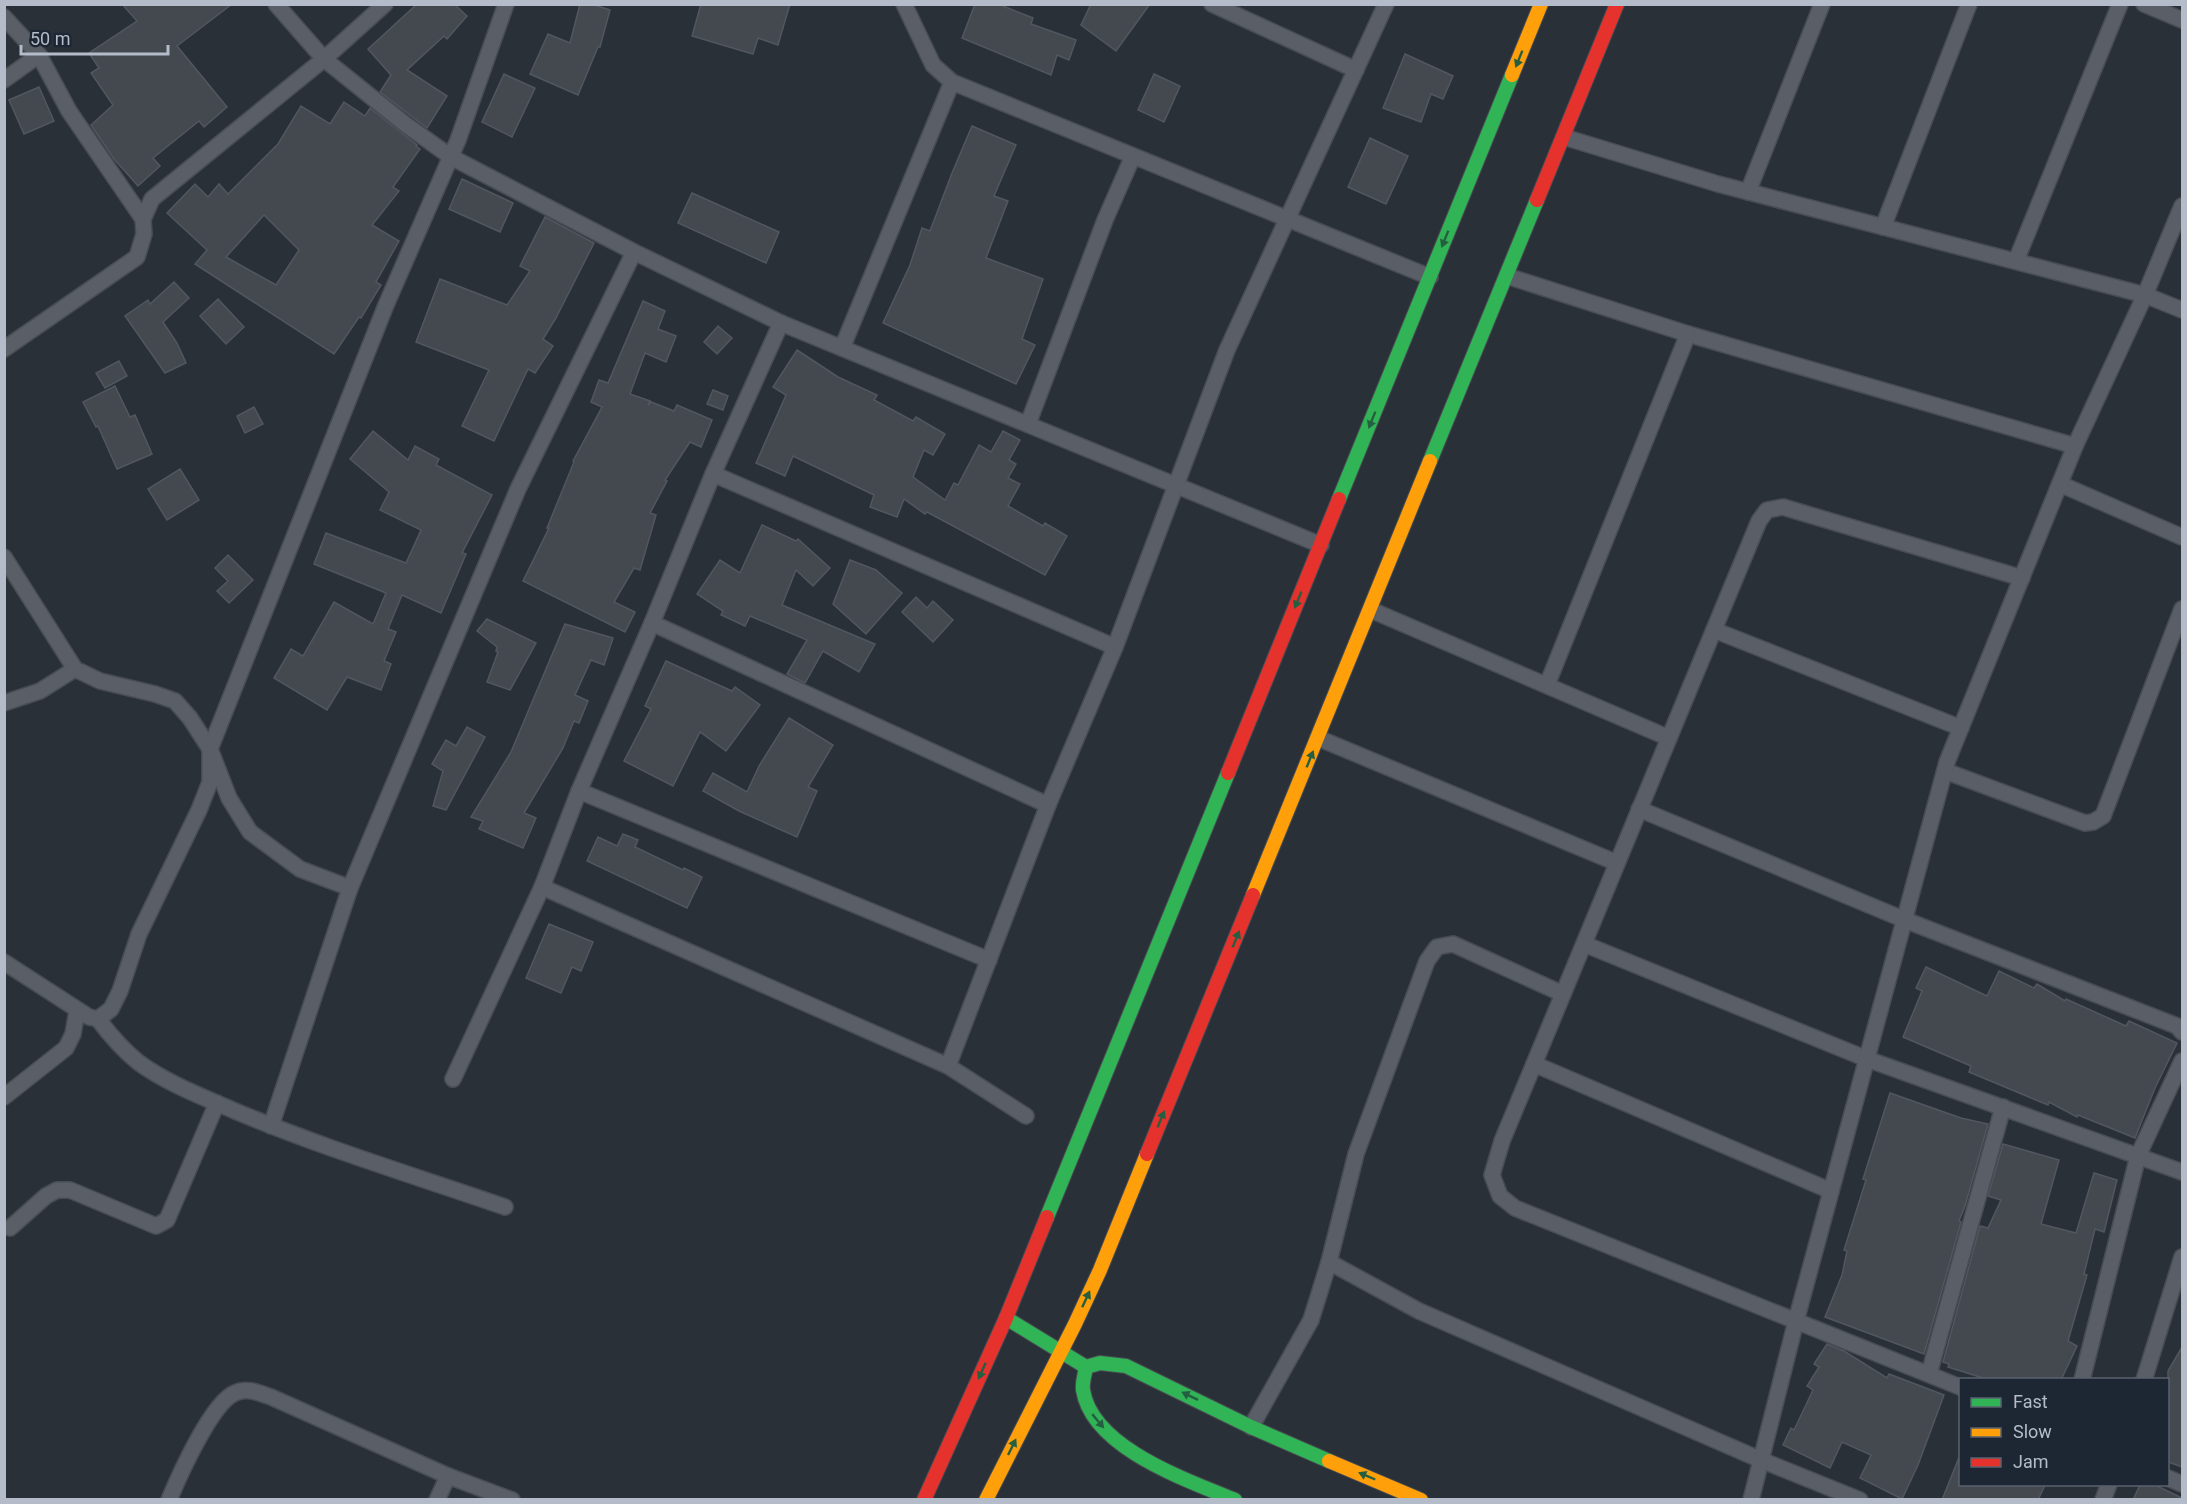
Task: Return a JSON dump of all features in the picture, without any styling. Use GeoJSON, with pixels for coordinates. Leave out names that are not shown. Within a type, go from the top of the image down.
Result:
{"type":"FeatureCollection","features":[{"type":"Feature","properties":{"kind":"main road"},"geometry":{"type":"LineString","coordinates":[[924,1500],[1006,1318],[1541,4]]}},
{"type":"Feature","properties":{"kind":"main road"},"geometry":{"type":"LineString","coordinates":[[986,1500],[1100,1270],[1617,4]]}},
{"type":"Feature","properties":{"kind":"main road"},"geometry":{"type":"LineString","coordinates":[[1006,1318],[1086,1367],[1100,1363],[1126,1366],[1251,1427],[1421,1500]]}},
{"type":"Feature","properties":{"kind":"main road"},"geometry":{"type":"LineString","coordinates":[[1086,1367],[1083,1389],[1087,1406],[1098,1423],[1122,1444],[1167,1472],[1235,1500]]}},
{"type":"Feature","properties":{"kind":"street"},"geometry":{"type":"LineString","coordinates":[[276,4],[324,58],[405,124],[451,157],[634,252],[781,323],[1321,544]]}},
{"type":"Feature","properties":{"kind":"street"},"geometry":{"type":"LineString","coordinates":[[142,219],[152,199],[324,58],[385,4]]}},
{"type":"Feature","properties":{"kind":"street"},"geometry":{"type":"LineString","coordinates":[[98,1019],[111,1009],[120,991],[139,934],[203,801],[210,782],[210,749],[386,305],[451,157],[506,4]]}},
{"type":"Feature","properties":{"kind":"street"},"geometry":{"type":"LineString","coordinates":[[904,4],[933,65],[952,82],[1430,277]]}},
{"type":"Feature","properties":{"kind":"street"},"geometry":{"type":"LineString","coordinates":[[1212,4],[1356,70]]}},
{"type":"Feature","properties":{"kind":"street"},"geometry":{"type":"LineString","coordinates":[[948,1066],[1048,805],[1115,647],[1227,350],[1386,4]]}},
{"type":"Feature","properties":{"kind":"street"},"geometry":{"type":"LineString","coordinates":[[1748,192],[1822,4]]}},
{"type":"Feature","properties":{"kind":"street"},"geometry":{"type":"LineString","coordinates":[[1883,226],[1969,4]]}},
{"type":"Feature","properties":{"kind":"street"},"geometry":{"type":"LineString","coordinates":[[2016,261],[2120,4]]}},
{"type":"Feature","properties":{"kind":"street"},"geometry":{"type":"LineString","coordinates":[[2144,4],[2182,20]]}},
{"type":"Feature","properties":{"kind":"street"},"geometry":{"type":"LineString","coordinates":[[4,17],[39,55],[69,111],[142,219],[144,234],[136,257],[4,348]]}},
{"type":"Feature","properties":{"kind":"street"},"geometry":{"type":"LineString","coordinates":[[4,80],[39,55]]}},
{"type":"Feature","properties":{"kind":"street"},"geometry":{"type":"LineString","coordinates":[[842,348],[952,82]]}},
{"type":"Feature","properties":{"kind":"street"},"geometry":{"type":"LineString","coordinates":[[1564,136],[1748,192],[2145,295],[2182,310]]}},
{"type":"Feature","properties":{"kind":"street"},"geometry":{"type":"LineString","coordinates":[[1028,424],[1105,220],[1133,156]]}},
{"type":"Feature","properties":{"kind":"street"},"geometry":{"type":"LineString","coordinates":[[1751,1500],[1796,1321],[1944,771],[2075,446],[2145,295],[2182,206]]}},
{"type":"Feature","properties":{"kind":"street"},"geometry":{"type":"LineString","coordinates":[[271,1126],[350,888],[518,489],[634,252]]}},
{"type":"Feature","properties":{"kind":"street"},"geometry":{"type":"LineString","coordinates":[[1507,276],[1688,334],[2075,446]]}},
{"type":"Feature","properties":{"kind":"street"},"geometry":{"type":"LineString","coordinates":[[453,1079],[542,887],[579,791],[652,623],[713,474],[781,323]]}},
{"type":"Feature","properties":{"kind":"street"},"geometry":{"type":"LineString","coordinates":[[1546,685],[1688,334]]}},
{"type":"Feature","properties":{"kind":"street"},"geometry":{"type":"LineString","coordinates":[[713,474],[1115,647]]}},
{"type":"Feature","properties":{"kind":"street"},"geometry":{"type":"LineString","coordinates":[[2060,484],[2182,537]]}},
{"type":"Feature","properties":{"kind":"street"},"geometry":{"type":"LineString","coordinates":[[1959,1387],[1515,1208],[1500,1196],[1492,1175],[1502,1141],[1639,809],[1759,521],[1767,510],[1783,507],[2022,578]]}},
{"type":"Feature","properties":{"kind":"street"},"geometry":{"type":"LineString","coordinates":[[4,557],[75,669],[100,681],[155,694],[175,702],[190,718],[210,749],[229,798],[250,832],[300,869],[350,888]]}},
{"type":"Feature","properties":{"kind":"street"},"geometry":{"type":"LineString","coordinates":[[1944,771],[2085,823],[2093,822],[2103,816],[2182,609]]}},
{"type":"Feature","properties":{"kind":"street"},"geometry":{"type":"LineString","coordinates":[[1371,610],[1669,738]]}},
{"type":"Feature","properties":{"kind":"street"},"geometry":{"type":"LineString","coordinates":[[652,623],[1048,805]]}},
{"type":"Feature","properties":{"kind":"street"},"geometry":{"type":"LineString","coordinates":[[1714,630],[1961,728]]}},
{"type":"Feature","properties":{"kind":"street"},"geometry":{"type":"LineString","coordinates":[[4,703],[40,692],[75,669]]}},
{"type":"Feature","properties":{"kind":"street"},"geometry":{"type":"LineString","coordinates":[[1318,738],[1617,863]]}},
{"type":"Feature","properties":{"kind":"street"},"geometry":{"type":"LineString","coordinates":[[579,791],[989,960]]}},
{"type":"Feature","properties":{"kind":"street"},"geometry":{"type":"LineString","coordinates":[[1639,809],[1905,920],[2177,1026],[2182,1032]]}},
{"type":"Feature","properties":{"kind":"street"},"geometry":{"type":"LineString","coordinates":[[542,887],[948,1066],[1026,1116]]}},
{"type":"Feature","properties":{"kind":"street"},"geometry":{"type":"LineString","coordinates":[[1251,1427],[1311,1320],[1329,1262],[1356,1154],[1427,961],[1437,947],[1453,944],[1563,994]]}},
{"type":"Feature","properties":{"kind":"street"},"geometry":{"type":"LineString","coordinates":[[1584,944],[1867,1059],[2182,1172]]}},
{"type":"Feature","properties":{"kind":"street"},"geometry":{"type":"LineString","coordinates":[[4,962],[77,1011],[98,1019],[116,1043],[139,1063],[177,1084],[271,1126],[505,1207]]}},
{"type":"Feature","properties":{"kind":"street"},"geometry":{"type":"LineString","coordinates":[[4,1097],[66,1048],[73,1034],[77,1011]]}},
{"type":"Feature","properties":{"kind":"street"},"geometry":{"type":"LineString","coordinates":[[2082,1378],[2138,1156],[2182,1061]]}},
{"type":"Feature","properties":{"kind":"street"},"geometry":{"type":"LineString","coordinates":[[1534,1064],[1831,1191]]}},
{"type":"Feature","properties":{"kind":"street"},"geometry":{"type":"LineString","coordinates":[[10,1228],[46,1196],[57,1190],[70,1190],[156,1226],[167,1220],[216,1103]]}},
{"type":"Feature","properties":{"kind":"street"},"geometry":{"type":"LineString","coordinates":[[1929,1374],[2003,1107]]}},
{"type":"Feature","properties":{"kind":"street"},"geometry":{"type":"LineString","coordinates":[[2145,1378],[2182,1257]]}},
{"type":"Feature","properties":{"kind":"street"},"geometry":{"type":"LineString","coordinates":[[1329,1262],[1419,1311],[1761,1460],[1860,1500]]}},
{"type":"Feature","properties":{"kind":"street"},"geometry":{"type":"LineString","coordinates":[[169,1500],[182,1470],[217,1408],[233,1393],[249,1390],[271,1397],[448,1476],[512,1500]]}},
{"type":"Feature","properties":{"kind":"street"},"geometry":{"type":"LineString","coordinates":[[437,1500],[448,1476]]}},
{"type":"Feature","properties":{"kind":"street"},"geometry":{"type":"LineString","coordinates":[[2103,1500],[2109,1486]]}},
{"type":"Feature","properties":{"kind":"building"},"geometry":{"type":"Polygon","coordinates":[[[122,4],[232,4],[177,46],[227,107],[204,127],[199,121],[153,158],[160,166],[138,186],[114,159],[91,125],[113,105],[91,73],[99,68],[89,53],[137,21],[122,4]]]}},
{"type":"Feature","properties":{"kind":"building"},"geometry":{"type":"Polygon","coordinates":[[[417,4],[454,4],[467,16],[447,39],[444,36],[407,70],[447,96],[427,128],[380,92],[391,75],[368,49],[417,4]]]}},
{"type":"Feature","properties":{"kind":"building"},"geometry":{"type":"Polygon","coordinates":[[[580,4],[591,4],[610,10],[600,47],[598,47],[578,95],[530,74],[548,34],[570,43],[580,4]]]}},
{"type":"Feature","properties":{"kind":"building"},"geometry":{"type":"Polygon","coordinates":[[[701,4],[790,4],[778,45],[758,38],[753,54],[692,36],[701,4]]]}},
{"type":"Feature","properties":{"kind":"building"},"geometry":{"type":"Polygon","coordinates":[[[975,4],[998,4],[1033,18],[1031,24],[1076,40],[1069,60],[1057,55],[1051,75],[962,38],[975,4]]]}},
{"type":"Feature","properties":{"kind":"building"},"geometry":{"type":"Polygon","coordinates":[[[1091,4],[1150,4],[1116,51],[1081,25],[1091,4]]]}},
{"type":"Feature","properties":{"kind":"building"},"geometry":{"type":"Polygon","coordinates":[[[1405,54],[1453,76],[1443,99],[1431,94],[1421,122],[1383,108],[1405,54]]]}},
{"type":"Feature","properties":{"kind":"building"},"geometry":{"type":"Polygon","coordinates":[[[504,74],[535,88],[512,137],[482,122],[504,74]]]}},
{"type":"Feature","properties":{"kind":"building"},"geometry":{"type":"Polygon","coordinates":[[[1154,74],[1180,86],[1164,122],[1138,110],[1154,74]]]}},
{"type":"Feature","properties":{"kind":"building"},"geometry":{"type":"Polygon","coordinates":[[[39,87],[54,121],[24,134],[9,100],[39,87]]]}},
{"type":"Feature","properties":{"kind":"building"},"geometry":{"type":"Polygon","coordinates":[[[344,102],[365,116],[370,108],[420,149],[393,187],[399,191],[372,225],[399,241],[376,282],[381,285],[361,318],[359,317],[334,354],[195,264],[207,250],[167,213],[195,184],[208,197],[219,184],[228,194],[278,144],[301,106],[330,124],[344,102]],[[264,215],[226,257],[276,285],[299,250],[264,215]]]}},
{"type":"Feature","properties":{"kind":"building"},"geometry":{"type":"Polygon","coordinates":[[[972,126],[1016,145],[994,196],[1008,201],[986,258],[1043,279],[1022,339],[1035,345],[1016,384],[883,323],[910,265],[922,228],[930,231],[972,126]]]}},
{"type":"Feature","properties":{"kind":"building"},"geometry":{"type":"Polygon","coordinates":[[[1370,138],[1408,156],[1386,204],[1348,187],[1370,138]]]}},
{"type":"Feature","properties":{"kind":"building"},"geometry":{"type":"Polygon","coordinates":[[[462,179],[513,203],[500,232],[449,209],[462,179]]]}},
{"type":"Feature","properties":{"kind":"building"},"geometry":{"type":"Polygon","coordinates":[[[692,193],[779,232],[766,263],[678,223],[692,193]]]}},
{"type":"Feature","properties":{"kind":"building"},"geometry":{"type":"Polygon","coordinates":[[[545,217],[594,243],[543,339],[553,346],[535,373],[528,369],[494,441],[462,426],[489,370],[416,342],[440,279],[507,305],[530,271],[520,266],[545,217]]]}},
{"type":"Feature","properties":{"kind":"building"},"geometry":{"type":"Polygon","coordinates":[[[174,282],[189,298],[163,322],[177,343],[186,363],[165,373],[125,316],[148,300],[150,304],[174,282]]]}},
{"type":"Feature","properties":{"kind":"building"},"geometry":{"type":"Polygon","coordinates":[[[218,299],[244,327],[226,344],[200,316],[218,299]]]}},
{"type":"Feature","properties":{"kind":"building"},"geometry":{"type":"Polygon","coordinates":[[[643,301],[665,311],[658,329],[676,336],[666,362],[645,353],[630,394],[650,401],[648,405],[651,402],[674,411],[677,405],[712,420],[701,447],[690,442],[665,480],[667,481],[650,513],[656,515],[640,570],[634,568],[614,602],[635,612],[625,632],[523,581],[549,528],[547,528],[573,461],[602,407],[591,402],[599,380],[608,383],[643,301]]]}},
{"type":"Feature","properties":{"kind":"building"},"geometry":{"type":"Polygon","coordinates":[[[718,326],[732,338],[717,354],[704,342],[718,326]]]}},
{"type":"Feature","properties":{"kind":"building"},"geometry":{"type":"Polygon","coordinates":[[[797,350],[838,377],[877,395],[874,400],[913,421],[916,417],[945,434],[933,455],[924,450],[913,477],[945,500],[954,483],[958,485],[979,445],[991,452],[1003,431],[1020,440],[1009,460],[1016,464],[1008,478],[1020,484],[1008,506],[1043,526],[1045,523],[1067,536],[1045,575],[927,512],[925,514],[904,499],[897,517],[870,507],[874,495],[793,456],[785,476],[756,463],[786,395],[773,387],[797,350]]]}},
{"type":"Feature","properties":{"kind":"building"},"geometry":{"type":"Polygon","coordinates":[[[119,361],[127,376],[105,388],[96,373],[119,361]]]}},
{"type":"Feature","properties":{"kind":"building"},"geometry":{"type":"Polygon","coordinates":[[[115,386],[130,417],[135,415],[152,454],[117,469],[98,426],[96,427],[83,402],[115,386]]]}},
{"type":"Feature","properties":{"kind":"building"},"geometry":{"type":"Polygon","coordinates":[[[713,390],[728,396],[723,410],[707,404],[713,390]]]}},
{"type":"Feature","properties":{"kind":"building"},"geometry":{"type":"Polygon","coordinates":[[[254,407],[263,424],[245,433],[237,416],[254,407]]]}},
{"type":"Feature","properties":{"kind":"building"},"geometry":{"type":"Polygon","coordinates":[[[373,431],[408,460],[415,446],[439,459],[436,465],[492,495],[462,553],[466,554],[441,613],[402,595],[388,629],[396,632],[384,661],[391,664],[381,690],[347,677],[327,710],[274,678],[291,649],[303,656],[334,602],[373,624],[386,593],[314,564],[326,533],[406,563],[421,530],[380,510],[389,492],[350,459],[373,431]]]}},
{"type":"Feature","properties":{"kind":"building"},"geometry":{"type":"Polygon","coordinates":[[[180,469],[199,500],[167,520],[148,489],[180,469]]]}},
{"type":"Feature","properties":{"kind":"building"},"geometry":{"type":"Polygon","coordinates":[[[762,525],[796,541],[798,539],[830,568],[813,586],[796,570],[782,605],[875,644],[859,672],[823,651],[805,683],[787,674],[807,640],[750,616],[745,626],[721,615],[723,611],[697,594],[720,560],[740,573],[762,525]]]}},
{"type":"Feature","properties":{"kind":"building"},"geometry":{"type":"Polygon","coordinates":[[[228,555],[253,580],[229,603],[217,591],[228,581],[215,568],[228,555]]]}},
{"type":"Feature","properties":{"kind":"building"},"geometry":{"type":"Polygon","coordinates":[[[850,560],[876,570],[902,593],[866,634],[833,604],[850,560]]]}},
{"type":"Feature","properties":{"kind":"building"},"geometry":{"type":"Polygon","coordinates":[[[916,597],[927,608],[933,601],[953,620],[933,642],[902,612],[916,597]]]}},
{"type":"Feature","properties":{"kind":"building"},"geometry":{"type":"Polygon","coordinates":[[[487,619],[536,643],[510,690],[487,682],[498,652],[497,647],[477,631],[487,619]]]}},
{"type":"Feature","properties":{"kind":"building"},"geometry":{"type":"Polygon","coordinates":[[[565,624],[613,638],[604,665],[591,660],[575,695],[588,701],[579,723],[574,721],[563,748],[524,813],[536,818],[523,848],[479,829],[483,821],[471,817],[511,752],[565,624]]]}},
{"type":"Feature","properties":{"kind":"building"},"geometry":{"type":"Polygon","coordinates":[[[666,661],[732,691],[735,687],[760,705],[726,751],[700,732],[673,786],[624,761],[651,709],[645,706],[666,661]]]}},
{"type":"Feature","properties":{"kind":"building"},"geometry":{"type":"Polygon","coordinates":[[[789,718],[833,745],[808,787],[817,791],[797,837],[739,811],[703,791],[713,773],[747,792],[759,766],[789,718]]]}},
{"type":"Feature","properties":{"kind":"building"},"geometry":{"type":"Polygon","coordinates":[[[467,727],[485,737],[446,810],[433,806],[443,771],[432,764],[446,740],[456,746],[467,727]]]}},
{"type":"Feature","properties":{"kind":"building"},"geometry":{"type":"Polygon","coordinates":[[[623,834],[638,840],[635,847],[702,877],[687,908],[587,861],[598,837],[617,846],[623,834]]]}},
{"type":"Feature","properties":{"kind":"building"},"geometry":{"type":"Polygon","coordinates":[[[549,924],[593,942],[581,971],[572,967],[561,993],[526,978],[549,924]]]}},
{"type":"Feature","properties":{"kind":"building"},"geometry":{"type":"Polygon","coordinates":[[[1926,967],[1987,996],[1999,971],[2034,988],[2037,984],[2065,1001],[2066,999],[2126,1026],[2129,1021],[2177,1043],[2155,1088],[2135,1138],[2078,1115],[2077,1117],[2049,1102],[2048,1105],[1969,1072],[1971,1066],[1903,1037],[1922,991],[1916,988],[1926,967]]]}},
{"type":"Feature","properties":{"kind":"building"},"geometry":{"type":"Polygon","coordinates":[[[1890,1093],[1961,1118],[1988,1124],[1959,1221],[1961,1222],[1924,1354],[1825,1317],[1842,1275],[1847,1251],[1844,1250],[1890,1093]]]}},
{"type":"Feature","properties":{"kind":"building"},"geometry":{"type":"Polygon","coordinates":[[[2003,1144],[2059,1160],[2041,1224],[2076,1233],[2094,1173],[2117,1180],[2104,1232],[2095,1229],[2084,1274],[2087,1275],[2068,1341],[2077,1346],[2062,1378],[1983,1378],[1948,1367],[1949,1364],[1943,1362],[1980,1226],[1988,1228],[2001,1200],[1988,1196],[2003,1144]]]}},
{"type":"Feature","properties":{"kind":"building"},"geometry":{"type":"Polygon","coordinates":[[[1827,1344],[1844,1351],[1887,1378],[1889,1374],[1944,1395],[1918,1465],[1902,1499],[1860,1478],[1871,1455],[1842,1442],[1830,1468],[1783,1445],[1791,1428],[1794,1430],[1813,1390],[1807,1386],[1819,1367],[1814,1364],[1827,1344]]]}},
{"type":"Feature","properties":{"kind":"building"},"geometry":{"type":"Polygon","coordinates":[[[2182,1347],[2182,1467],[2169,1462],[2168,1371],[2182,1347]]]}},
{"type":"Feature","properties":{"kind":"building"},"geometry":{"type":"Polygon","coordinates":[[[1959,1458],[1959,1486],[2045,1486],[2038,1500],[1942,1500],[1959,1458]]]}},
{"type":"Feature","properties":{"kind":"building"},"geometry":{"type":"Polygon","coordinates":[[[2140,1486],[2157,1486],[2182,1498],[2182,1500],[2133,1500],[2140,1486]]]}},
{"type":"Feature","properties":{"kind":"traffic: fast"},"geometry":{"type":"LineString","coordinates":[[1339,499],[1512,75]]}},
{"type":"Feature","properties":{"kind":"traffic: fast"},"geometry":{"type":"LineString","coordinates":[[1430,461],[1537,200]]}},
{"type":"Feature","properties":{"kind":"traffic: fast"},"geometry":{"type":"LineString","coordinates":[[1047,1217],[1228,773]]}},
{"type":"Feature","properties":{"kind":"traffic: fast"},"geometry":{"type":"LineString","coordinates":[[1006,1318],[1086,1367],[1100,1363],[1126,1366],[1251,1427],[1329,1461]]}},
{"type":"Feature","properties":{"kind":"traffic: fast"},"geometry":{"type":"LineString","coordinates":[[1086,1367],[1083,1390],[1090,1411],[1104,1429],[1122,1445],[1144,1459],[1192,1483],[1235,1500]]}},
{"type":"Feature","properties":{"kind":"traffic: slow"},"geometry":{"type":"LineString","coordinates":[[1512,75],[1541,4]]}},
{"type":"Feature","properties":{"kind":"traffic: slow"},"geometry":{"type":"LineString","coordinates":[[1253,895],[1430,461]]}},
{"type":"Feature","properties":{"kind":"traffic: slow"},"geometry":{"type":"LineString","coordinates":[[986,1500],[1075,1324],[1100,1270],[1147,1154]]}},
{"type":"Feature","properties":{"kind":"traffic: slow"},"geometry":{"type":"LineString","coordinates":[[1329,1461],[1421,1500]]}},
{"type":"Feature","properties":{"kind":"traffic: jam"},"geometry":{"type":"LineString","coordinates":[[1537,200],[1617,4]]}},
{"type":"Feature","properties":{"kind":"traffic: jam"},"geometry":{"type":"LineString","coordinates":[[1228,773],[1339,499]]}},
{"type":"Feature","properties":{"kind":"traffic: jam"},"geometry":{"type":"LineString","coordinates":[[1147,1154],[1253,895]]}},
{"type":"Feature","properties":{"kind":"traffic: jam"},"geometry":{"type":"LineString","coordinates":[[924,1500],[1006,1318],[1047,1217]]}}]}
